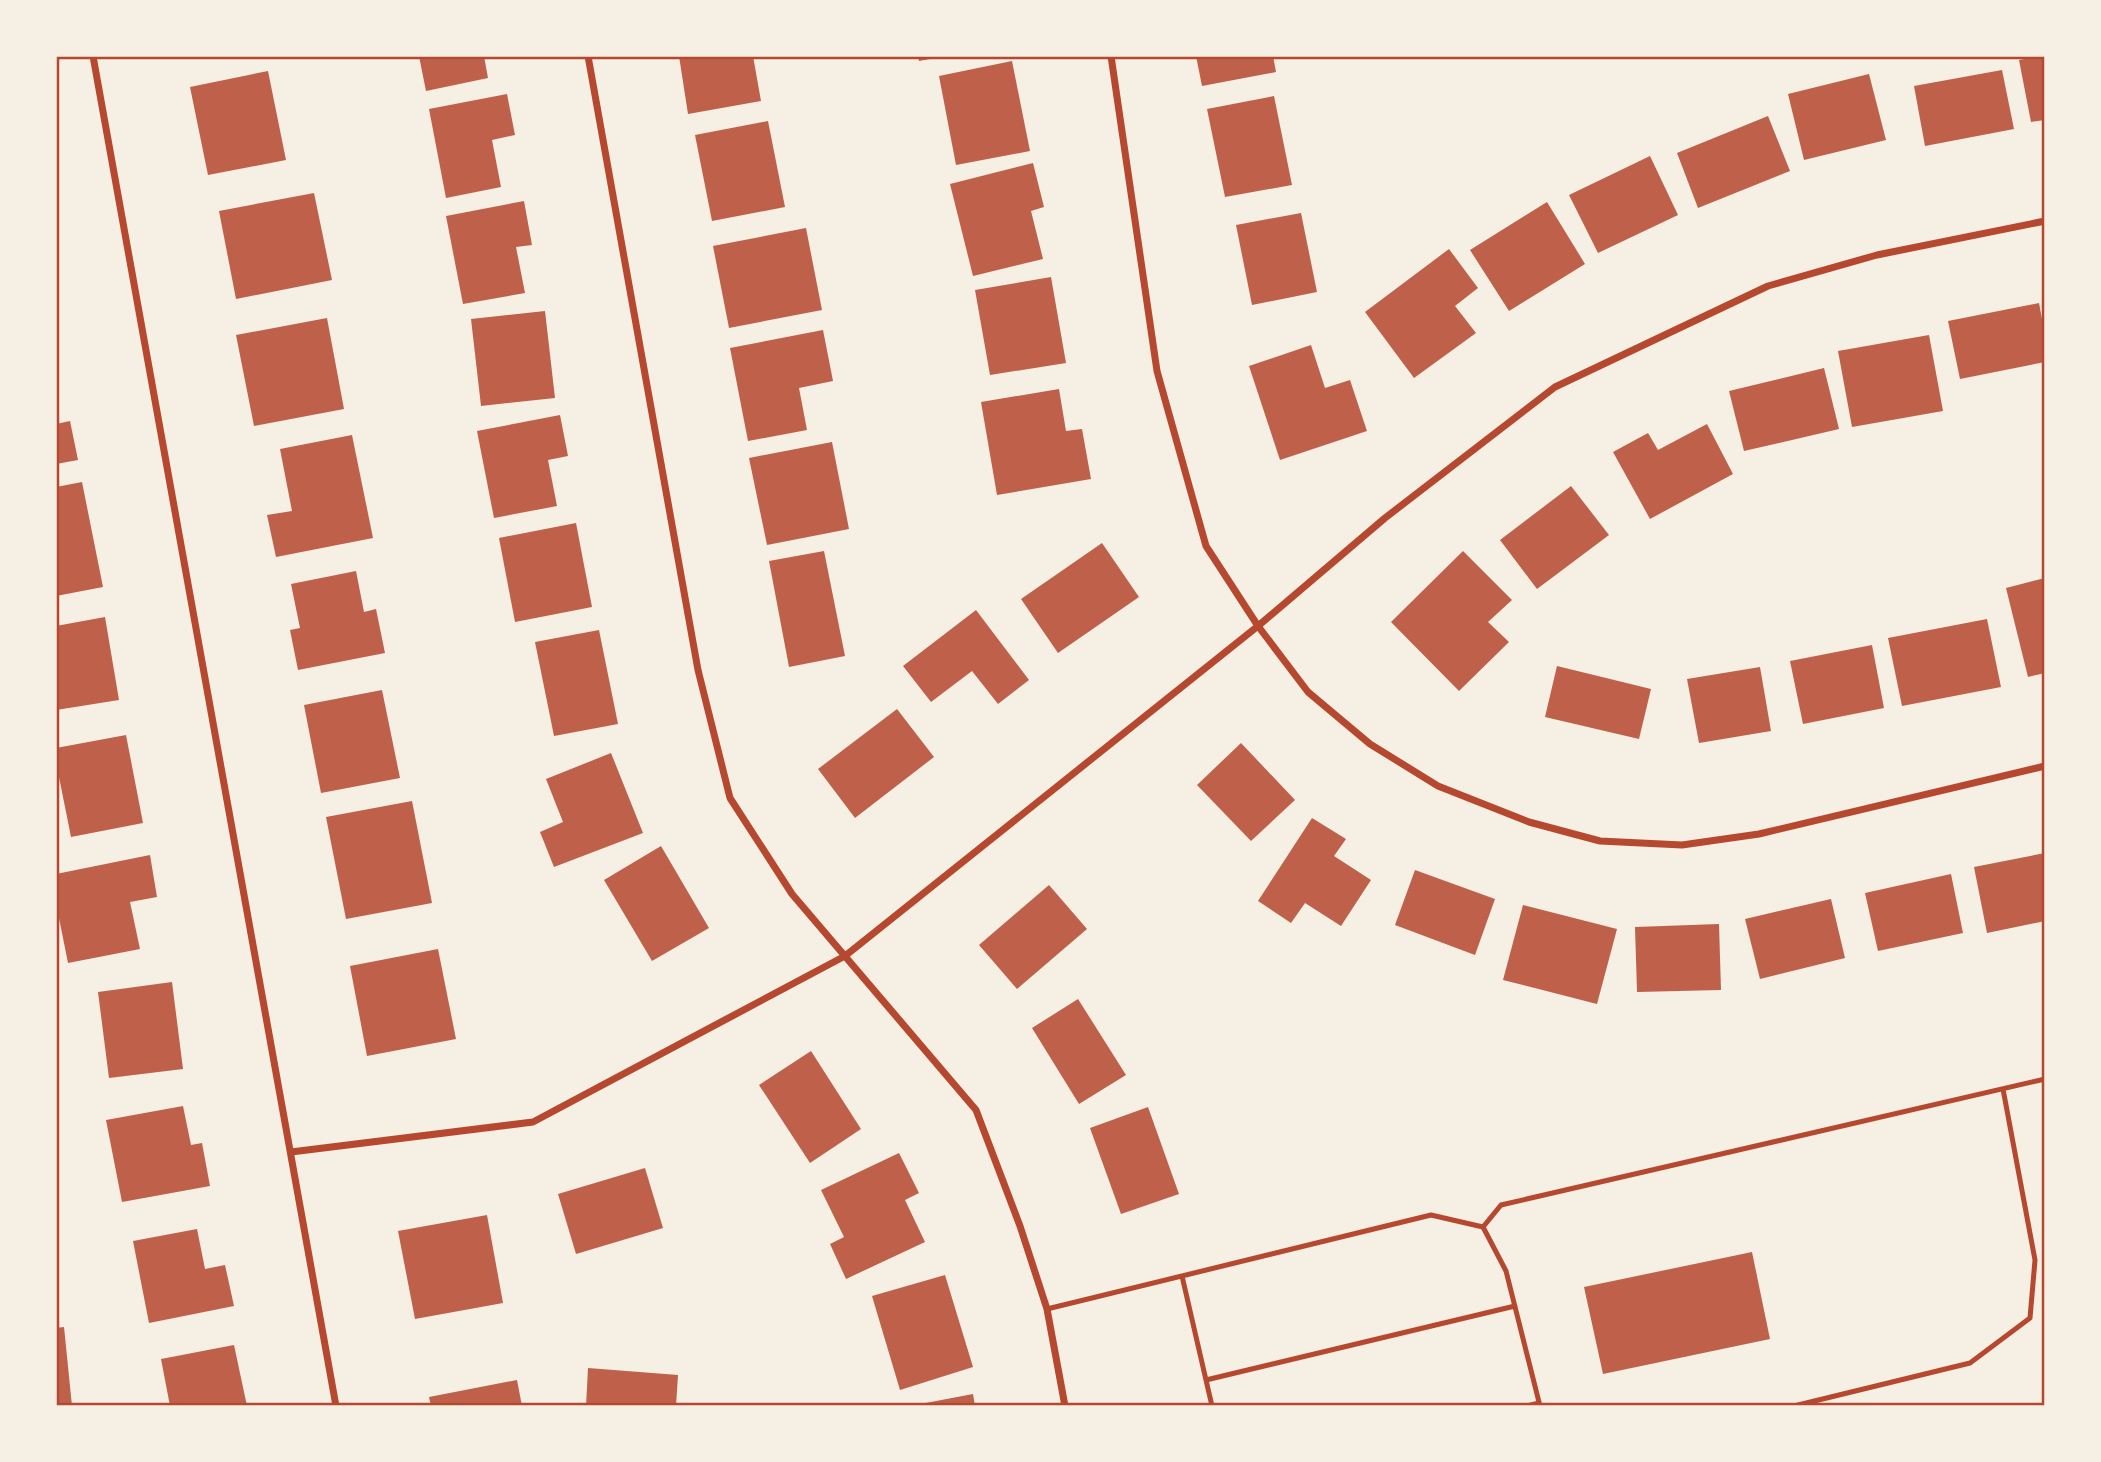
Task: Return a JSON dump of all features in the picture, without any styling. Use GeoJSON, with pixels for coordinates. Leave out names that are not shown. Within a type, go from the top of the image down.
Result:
{"type":"FeatureCollection","features":[{"type":"Feature","properties":{"kind":"street"},"geometry":{"type":"LineString","coordinates":[[93,56],[336,1406]]}},
{"type":"Feature","properties":{"kind":"street"},"geometry":{"type":"LineString","coordinates":[[589,56],[698,670],[730,798],[792,894],[976,1110],[1020,1226],[1047,1309],[1065,1406]]}},
{"type":"Feature","properties":{"kind":"street"},"geometry":{"type":"LineString","coordinates":[[1111,56],[1157,372],[1206,546],[1258,626],[1308,692],[1370,744],[1438,786],[1529,822],[1600,841],[1682,845],[1759,834],[2045,766]]}},
{"type":"Feature","properties":{"kind":"street"},"geometry":{"type":"LineString","coordinates":[[291,1152],[533,1122],[845,956],[1258,626],[1385,518],[1555,387],[1768,286],[1877,255],[2045,221]]}},
{"type":"Feature","properties":{"kind":"lane"},"geometry":{"type":"LineString","coordinates":[[1483,1227],[1501,1205],[2045,1079]]}},
{"type":"Feature","properties":{"kind":"lane"},"geometry":{"type":"LineString","coordinates":[[1794,1406],[1970,1363],[2030,1318],[2035,1260],[2003,1089]]}},
{"type":"Feature","properties":{"kind":"lane"},"geometry":{"type":"LineString","coordinates":[[1047,1309],[1432,1215],[1483,1227],[1506,1271],[1540,1405],[1527,1406]]}},
{"type":"Feature","properties":{"kind":"lane"},"geometry":{"type":"LineString","coordinates":[[1182,1276],[1212,1406]]}},
{"type":"Feature","properties":{"kind":"lane"},"geometry":{"type":"LineString","coordinates":[[1206,1380],[1515,1306]]}},
{"type":"Feature","properties":{"kind":"building"},"geometry":{"type":"Polygon","coordinates":[[[419,56],[484,56],[488,78],[426,91],[419,56]]]}},
{"type":"Feature","properties":{"kind":"building"},"geometry":{"type":"Polygon","coordinates":[[[679,56],[753,56],[761,101],[688,114],[679,56]]]}},
{"type":"Feature","properties":{"kind":"building"},"geometry":{"type":"Polygon","coordinates":[[[918,56],[941,56],[941,57],[919,61],[918,56]]]}},
{"type":"Feature","properties":{"kind":"building"},"geometry":{"type":"Polygon","coordinates":[[[1196,56],[1273,56],[1276,72],[1202,86],[1196,56]]]}},
{"type":"Feature","properties":{"kind":"building"},"geometry":{"type":"Polygon","coordinates":[[[2045,56],[2045,120],[2031,122],[2019,60],[2045,56]]]}},
{"type":"Feature","properties":{"kind":"building"},"geometry":{"type":"Polygon","coordinates":[[[1012,61],[1030,151],[956,165],[939,76],[1012,61]]]}},
{"type":"Feature","properties":{"kind":"building"},"geometry":{"type":"Polygon","coordinates":[[[2002,70],[2014,129],[1925,146],[1914,86],[2002,70]]]}},
{"type":"Feature","properties":{"kind":"building"},"geometry":{"type":"Polygon","coordinates":[[[268,71],[286,160],[208,175],[190,87],[268,71]]]}},
{"type":"Feature","properties":{"kind":"building"},"geometry":{"type":"Polygon","coordinates":[[[1869,74],[1886,140],[1804,160],[1788,94],[1869,74]]]}},
{"type":"Feature","properties":{"kind":"building"},"geometry":{"type":"Polygon","coordinates":[[[507,94],[515,135],[492,140],[501,187],[446,198],[429,109],[507,94]]]}},
{"type":"Feature","properties":{"kind":"building"},"geometry":{"type":"Polygon","coordinates":[[[1274,96],[1292,185],[1225,197],[1207,109],[1274,96]]]}},
{"type":"Feature","properties":{"kind":"building"},"geometry":{"type":"Polygon","coordinates":[[[1768,116],[1790,171],[1698,208],[1677,153],[1768,116]]]}},
{"type":"Feature","properties":{"kind":"building"},"geometry":{"type":"Polygon","coordinates":[[[768,121],[785,207],[712,221],[695,135],[768,121]]]}},
{"type":"Feature","properties":{"kind":"building"},"geometry":{"type":"Polygon","coordinates":[[[1650,156],[1678,215],[1598,253],[1569,195],[1650,156]]]}},
{"type":"Feature","properties":{"kind":"building"},"geometry":{"type":"Polygon","coordinates":[[[1033,163],[1044,207],[1031,211],[1043,259],[973,276],[950,184],[1033,163]]]}},
{"type":"Feature","properties":{"kind":"building"},"geometry":{"type":"Polygon","coordinates":[[[314,193],[332,280],[236,299],[219,211],[314,193]]]}},
{"type":"Feature","properties":{"kind":"building"},"geometry":{"type":"Polygon","coordinates":[[[524,201],[532,245],[516,247],[525,293],[463,304],[446,216],[524,201]]]}},
{"type":"Feature","properties":{"kind":"building"},"geometry":{"type":"Polygon","coordinates":[[[1547,202],[1585,264],[1509,311],[1470,250],[1547,202]]]}},
{"type":"Feature","properties":{"kind":"building"},"geometry":{"type":"Polygon","coordinates":[[[1301,213],[1317,292],[1252,305],[1236,225],[1301,213]]]}},
{"type":"Feature","properties":{"kind":"building"},"geometry":{"type":"Polygon","coordinates":[[[806,228],[822,310],[729,328],[713,246],[806,228]]]}},
{"type":"Feature","properties":{"kind":"building"},"geometry":{"type":"Polygon","coordinates":[[[1449,249],[1478,288],[1455,306],[1476,333],[1414,378],[1365,312],[1449,249]]]}},
{"type":"Feature","properties":{"kind":"building"},"geometry":{"type":"Polygon","coordinates":[[[1051,277],[1066,363],[990,375],[975,290],[1051,277]]]}},
{"type":"Feature","properties":{"kind":"building"},"geometry":{"type":"Polygon","coordinates":[[[2039,303],[2045,335],[2045,362],[1960,379],[1948,321],[2039,303]]]}},
{"type":"Feature","properties":{"kind":"building"},"geometry":{"type":"Polygon","coordinates":[[[545,311],[555,398],[481,406],[471,319],[545,311]]]}},
{"type":"Feature","properties":{"kind":"building"},"geometry":{"type":"Polygon","coordinates":[[[327,318],[344,409],[254,426],[236,335],[327,318]]]}},
{"type":"Feature","properties":{"kind":"building"},"geometry":{"type":"Polygon","coordinates":[[[823,330],[833,381],[799,388],[807,430],[748,441],[730,348],[823,330]]]}},
{"type":"Feature","properties":{"kind":"building"},"geometry":{"type":"Polygon","coordinates":[[[1929,335],[1943,411],[1852,427],[1838,351],[1929,335]]]}},
{"type":"Feature","properties":{"kind":"building"},"geometry":{"type":"Polygon","coordinates":[[[1311,345],[1325,388],[1350,380],[1367,431],[1280,460],[1249,366],[1311,345]]]}},
{"type":"Feature","properties":{"kind":"building"},"geometry":{"type":"Polygon","coordinates":[[[1824,368],[1839,429],[1744,451],[1729,391],[1824,368]]]}},
{"type":"Feature","properties":{"kind":"building"},"geometry":{"type":"Polygon","coordinates":[[[1059,389],[1066,431],[1082,429],[1091,479],[997,495],[981,402],[1059,389]]]}},
{"type":"Feature","properties":{"kind":"building"},"geometry":{"type":"Polygon","coordinates":[[[560,415],[568,456],[548,460],[557,506],[494,518],[477,431],[560,415]]]}},
{"type":"Feature","properties":{"kind":"building"},"geometry":{"type":"Polygon","coordinates":[[[70,421],[78,460],[56,464],[56,424],[70,421]]]}},
{"type":"Feature","properties":{"kind":"building"},"geometry":{"type":"Polygon","coordinates":[[[1707,424],[1733,474],[1650,519],[1613,452],[1648,433],[1658,450],[1707,424]]]}},
{"type":"Feature","properties":{"kind":"building"},"geometry":{"type":"Polygon","coordinates":[[[352,435],[373,538],[276,557],[267,515],[292,511],[280,449],[352,435]]]}},
{"type":"Feature","properties":{"kind":"building"},"geometry":{"type":"Polygon","coordinates":[[[832,442],[849,529],[767,545],[749,458],[832,442]]]}},
{"type":"Feature","properties":{"kind":"building"},"geometry":{"type":"Polygon","coordinates":[[[82,482],[103,587],[56,596],[56,487],[82,482]]]}},
{"type":"Feature","properties":{"kind":"building"},"geometry":{"type":"Polygon","coordinates":[[[1571,486],[1609,535],[1537,589],[1500,540],[1571,486]]]}},
{"type":"Feature","properties":{"kind":"building"},"geometry":{"type":"Polygon","coordinates":[[[576,523],[592,607],[515,622],[499,538],[576,523]]]}},
{"type":"Feature","properties":{"kind":"building"},"geometry":{"type":"Polygon","coordinates":[[[1102,543],[1139,597],[1058,653],[1021,599],[1102,543]]]}},
{"type":"Feature","properties":{"kind":"building"},"geometry":{"type":"Polygon","coordinates":[[[824,551],[845,656],[789,667],[769,561],[824,551]]]}},
{"type":"Feature","properties":{"kind":"building"},"geometry":{"type":"Polygon","coordinates":[[[1463,551],[1512,600],[1488,622],[1509,642],[1459,691],[1391,622],[1463,551]]]}},
{"type":"Feature","properties":{"kind":"building"},"geometry":{"type":"Polygon","coordinates":[[[356,571],[364,612],[376,609],[385,653],[298,670],[290,630],[300,628],[291,584],[356,571]]]}},
{"type":"Feature","properties":{"kind":"building"},"geometry":{"type":"Polygon","coordinates":[[[2045,578],[2045,673],[2028,677],[2006,588],[2045,578]]]}},
{"type":"Feature","properties":{"kind":"building"},"geometry":{"type":"Polygon","coordinates":[[[976,610],[1029,680],[998,704],[972,671],[931,702],[903,666],[976,610]]]}},
{"type":"Feature","properties":{"kind":"building"},"geometry":{"type":"Polygon","coordinates":[[[105,617],[119,700],[56,710],[56,626],[105,617]]]}},
{"type":"Feature","properties":{"kind":"building"},"geometry":{"type":"Polygon","coordinates":[[[1987,619],[2001,687],[1902,706],[1888,638],[1987,619]]]}},
{"type":"Feature","properties":{"kind":"building"},"geometry":{"type":"Polygon","coordinates":[[[599,630],[618,724],[554,736],[535,642],[599,630]]]}},
{"type":"Feature","properties":{"kind":"building"},"geometry":{"type":"Polygon","coordinates":[[[1872,645],[1884,708],[1803,724],[1790,661],[1872,645]]]}},
{"type":"Feature","properties":{"kind":"building"},"geometry":{"type":"Polygon","coordinates":[[[1557,666],[1651,689],[1639,739],[1545,717],[1557,666]]]}},
{"type":"Feature","properties":{"kind":"building"},"geometry":{"type":"Polygon","coordinates":[[[1760,667],[1771,731],[1699,743],[1687,679],[1760,667]]]}},
{"type":"Feature","properties":{"kind":"building"},"geometry":{"type":"Polygon","coordinates":[[[382,690],[400,778],[321,793],[304,705],[382,690]]]}},
{"type":"Feature","properties":{"kind":"building"},"geometry":{"type":"Polygon","coordinates":[[[897,709],[934,757],[855,818],[818,769],[897,709]]]}},
{"type":"Feature","properties":{"kind":"building"},"geometry":{"type":"Polygon","coordinates":[[[126,735],[143,823],[71,837],[56,762],[56,748],[126,735]]]}},
{"type":"Feature","properties":{"kind":"building"},"geometry":{"type":"Polygon","coordinates":[[[1241,743],[1295,800],[1251,841],[1197,785],[1241,743]]]}},
{"type":"Feature","properties":{"kind":"building"},"geometry":{"type":"Polygon","coordinates":[[[611,753],[643,833],[554,867],[540,832],[563,822],[546,779],[611,753]]]}},
{"type":"Feature","properties":{"kind":"building"},"geometry":{"type":"Polygon","coordinates":[[[412,801],[432,903],[346,919],[326,817],[412,801]]]}},
{"type":"Feature","properties":{"kind":"building"},"geometry":{"type":"Polygon","coordinates":[[[1312,818],[1346,839],[1334,856],[1371,880],[1341,926],[1305,903],[1291,923],[1258,901],[1312,818]]]}},
{"type":"Feature","properties":{"kind":"building"},"geometry":{"type":"Polygon","coordinates":[[[661,846],[709,928],[652,961],[604,880],[661,846]]]}},
{"type":"Feature","properties":{"kind":"building"},"geometry":{"type":"Polygon","coordinates":[[[2045,853],[2045,921],[1987,933],[1974,867],[2045,853]]]}},
{"type":"Feature","properties":{"kind":"building"},"geometry":{"type":"Polygon","coordinates":[[[150,855],[157,897],[130,902],[140,949],[68,963],[56,903],[56,874],[150,855]]]}},
{"type":"Feature","properties":{"kind":"building"},"geometry":{"type":"Polygon","coordinates":[[[1415,870],[1495,899],[1475,955],[1395,925],[1415,870]]]}},
{"type":"Feature","properties":{"kind":"building"},"geometry":{"type":"Polygon","coordinates":[[[1951,874],[1963,933],[1878,951],[1865,893],[1951,874]]]}},
{"type":"Feature","properties":{"kind":"building"},"geometry":{"type":"Polygon","coordinates":[[[1049,885],[1087,929],[1017,989],[979,945],[1049,885]]]}},
{"type":"Feature","properties":{"kind":"building"},"geometry":{"type":"Polygon","coordinates":[[[1831,899],[1845,958],[1760,979],[1745,919],[1831,899]]]}},
{"type":"Feature","properties":{"kind":"building"},"geometry":{"type":"Polygon","coordinates":[[[1523,905],[1617,929],[1597,1004],[1503,980],[1523,905]]]}},
{"type":"Feature","properties":{"kind":"building"},"geometry":{"type":"Polygon","coordinates":[[[1719,924],[1721,990],[1637,992],[1635,927],[1719,924]]]}},
{"type":"Feature","properties":{"kind":"building"},"geometry":{"type":"Polygon","coordinates":[[[438,949],[456,1039],[367,1056],[350,966],[438,949]]]}},
{"type":"Feature","properties":{"kind":"building"},"geometry":{"type":"Polygon","coordinates":[[[172,982],[183,1069],[109,1078],[98,992],[172,982]]]}},
{"type":"Feature","properties":{"kind":"building"},"geometry":{"type":"Polygon","coordinates":[[[1078,999],[1126,1075],[1079,1104],[1032,1028],[1078,999]]]}},
{"type":"Feature","properties":{"kind":"building"},"geometry":{"type":"Polygon","coordinates":[[[811,1051],[861,1129],[810,1163],[759,1085],[811,1051]]]}},
{"type":"Feature","properties":{"kind":"building"},"geometry":{"type":"Polygon","coordinates":[[[183,1106],[191,1145],[202,1143],[210,1186],[122,1202],[106,1120],[183,1106]]]}},
{"type":"Feature","properties":{"kind":"building"},"geometry":{"type":"Polygon","coordinates":[[[1148,1107],[1179,1194],[1121,1214],[1090,1128],[1148,1107]]]}},
{"type":"Feature","properties":{"kind":"building"},"geometry":{"type":"Polygon","coordinates":[[[899,1153],[919,1193],[905,1200],[925,1242],[846,1279],[830,1244],[844,1237],[821,1190],[899,1153]]]}},
{"type":"Feature","properties":{"kind":"building"},"geometry":{"type":"Polygon","coordinates":[[[645,1168],[663,1228],[576,1254],[558,1194],[645,1168]]]}},
{"type":"Feature","properties":{"kind":"building"},"geometry":{"type":"Polygon","coordinates":[[[487,1215],[503,1303],[415,1319],[398,1231],[487,1215]]]}},
{"type":"Feature","properties":{"kind":"building"},"geometry":{"type":"Polygon","coordinates":[[[197,1229],[205,1269],[225,1265],[234,1306],[149,1323],[133,1241],[197,1229]]]}},
{"type":"Feature","properties":{"kind":"building"},"geometry":{"type":"Polygon","coordinates":[[[1752,1252],[1770,1339],[1603,1374],[1584,1287],[1752,1252]]]}},
{"type":"Feature","properties":{"kind":"building"},"geometry":{"type":"Polygon","coordinates":[[[945,1275],[973,1367],[900,1390],[872,1296],[945,1275]]]}},
{"type":"Feature","properties":{"kind":"building"},"geometry":{"type":"Polygon","coordinates":[[[64,1327],[72,1406],[56,1406],[56,1328],[64,1327]]]}},
{"type":"Feature","properties":{"kind":"building"},"geometry":{"type":"Polygon","coordinates":[[[234,1345],[247,1406],[170,1406],[161,1359],[234,1345]]]}},
{"type":"Feature","properties":{"kind":"building"},"geometry":{"type":"Polygon","coordinates":[[[588,1368],[678,1375],[676,1406],[586,1406],[588,1368]]]}},
{"type":"Feature","properties":{"kind":"building"},"geometry":{"type":"Polygon","coordinates":[[[517,1380],[522,1406],[431,1406],[429,1397],[517,1380]]]}},
{"type":"Feature","properties":{"kind":"building"},"geometry":{"type":"Polygon","coordinates":[[[973,1394],[975,1406],[915,1406],[915,1405],[973,1394]]]}}]}
